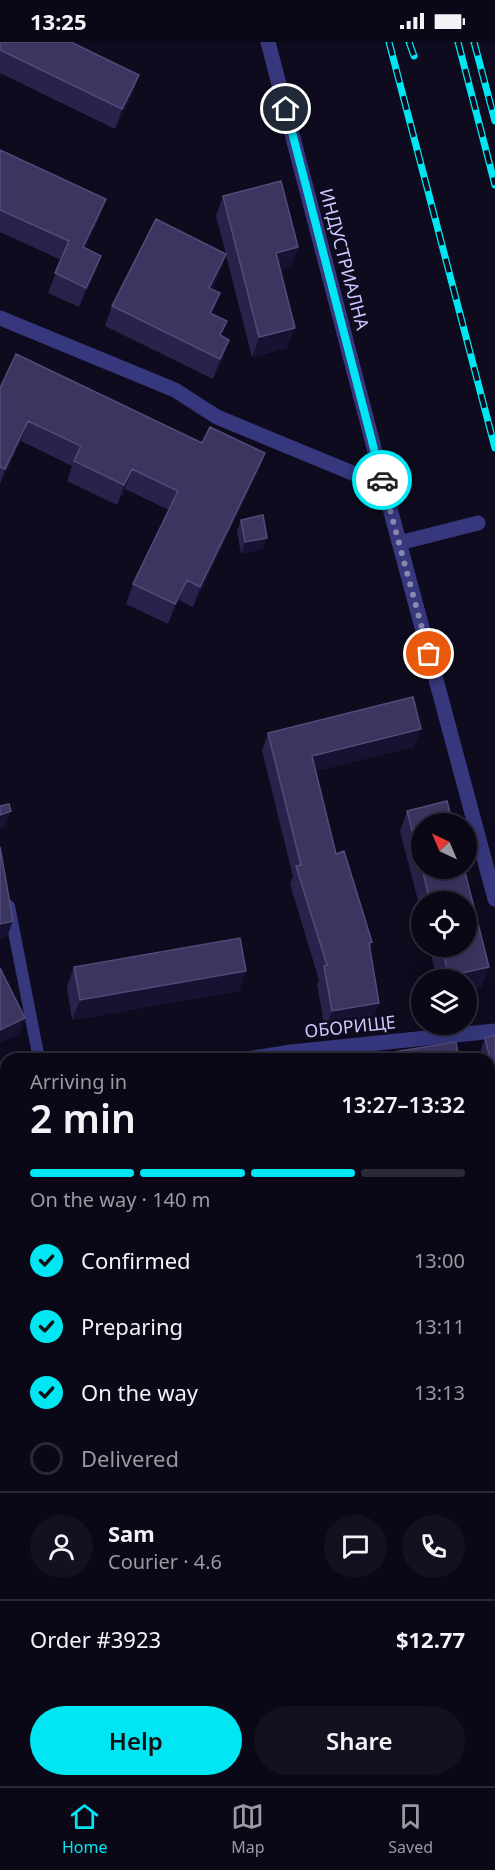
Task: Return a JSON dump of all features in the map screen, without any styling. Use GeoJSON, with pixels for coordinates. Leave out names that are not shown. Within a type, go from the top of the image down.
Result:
{"type":"FeatureCollection","features":[{"type":"Feature","properties":{"kind":"street","name":"ИНДУСТРИАЛНА"},"geometry":{"type":"LineString","coordinates":[[268,42],[495,899]]}},
{"type":"Feature","properties":{"kind":"street"},"geometry":{"type":"LineString","coordinates":[[0,318],[175,390],[217,417],[384,486]]}},
{"type":"Feature","properties":{"kind":"street"},"geometry":{"type":"LineString","coordinates":[[399,543],[478,523]]}},
{"type":"Feature","properties":{"kind":"street","name":"ОБОРИЩЕ"},"geometry":{"type":"LineString","coordinates":[[285,1053],[495,1031]]}},
{"type":"Feature","properties":{"kind":"lane"},"geometry":{"type":"LineString","coordinates":[[7,894],[38,1053]]}},
{"type":"Feature","properties":{"kind":"building"},"geometry":{"type":"Polygon","coordinates":[[[1,42],[71,42],[139,75],[122,109],[0,50],[1,42]]]}},
{"type":"Feature","properties":{"kind":"building"},"geometry":{"type":"Polygon","coordinates":[[[0,150],[106,199],[83,247],[101,256],[86,288],[55,273],[69,241],[0,210],[0,150]]]}},
{"type":"Feature","properties":{"kind":"building"},"geometry":{"type":"Polygon","coordinates":[[[281,181],[298,247],[276,253],[295,328],[259,337],[223,196],[281,181]]]}},
{"type":"Feature","properties":{"kind":"building"},"geometry":{"type":"Polygon","coordinates":[[[156,219],[226,254],[209,288],[220,293],[210,313],[227,321],[220,335],[229,340],[220,359],[112,306],[156,219]]]}},
{"type":"Feature","properties":{"kind":"building"},"geometry":{"type":"Polygon","coordinates":[[[16,354],[202,443],[210,427],[265,453],[200,587],[187,580],[175,604],[133,584],[178,491],[132,469],[124,485],[74,461],[81,446],[28,421],[5,469],[0,467],[0,388],[16,354]]]}},
{"type":"Feature","properties":{"kind":"building"},"geometry":{"type":"Polygon","coordinates":[[[263,515],[267,538],[245,542],[241,520],[263,515]]]}},
{"type":"Feature","properties":{"kind":"building"},"geometry":{"type":"Polygon","coordinates":[[[413,697],[421,729],[312,756],[336,854],[344,851],[372,942],[369,943],[379,1003],[332,1011],[324,966],[327,965],[296,866],[301,865],[268,733],[413,697]]]}},
{"type":"Feature","properties":{"kind":"building"},"geometry":{"type":"Polygon","coordinates":[[[447,801],[450,813],[411,813],[411,826],[407,811],[447,801]]]}},
{"type":"Feature","properties":{"kind":"building"},"geometry":{"type":"Polygon","coordinates":[[[9,804],[11,811],[0,815],[0,806],[9,804]]]}},
{"type":"Feature","properties":{"kind":"building"},"geometry":{"type":"Polygon","coordinates":[[[0,847],[13,921],[0,924],[0,847]]]}},
{"type":"Feature","properties":{"kind":"building"},"geometry":{"type":"Polygon","coordinates":[[[425,879],[467,879],[470,891],[427,891],[425,879]]]}},
{"type":"Feature","properties":{"kind":"building"},"geometry":{"type":"Polygon","coordinates":[[[477,919],[489,967],[477,970],[447,969],[444,957],[477,957],[477,919]]]}},
{"type":"Feature","properties":{"kind":"building"},"geometry":{"type":"Polygon","coordinates":[[[240,938],[246,971],[80,1000],[74,967],[240,938]]]}},
{"type":"Feature","properties":{"kind":"building"},"geometry":{"type":"Polygon","coordinates":[[[0,968],[25,1018],[0,1030],[0,968]]]}},
{"type":"Feature","properties":{"kind":"building"},"geometry":{"type":"Polygon","coordinates":[[[495,1035],[495,1053],[489,1053],[485,1038],[495,1035]]]}},
{"type":"Feature","properties":{"kind":"building"},"geometry":{"type":"Polygon","coordinates":[[[456,1042],[458,1053],[387,1053],[456,1042]]]}},
{"type":"Feature","properties":{"kind":"railway"},"geometry":{"type":"LineString","coordinates":[[389,42],[495,448]]}},
{"type":"Feature","properties":{"kind":"railway"},"geometry":{"type":"LineString","coordinates":[[409,42],[414,56]]}},
{"type":"Feature","properties":{"kind":"railway"},"geometry":{"type":"LineString","coordinates":[[458,42],[495,185]]}},
{"type":"Feature","properties":{"kind":"railway"},"geometry":{"type":"LineString","coordinates":[[474,42],[495,121]]}},
{"type":"Feature","properties":{"kind":"way so far"},"geometry":{"type":"LineString","coordinates":[[382,480],[429,654]]}},
{"type":"Feature","properties":{"kind":"route"},"geometry":{"type":"LineString","coordinates":[[286,109],[382,480]]}}]}
